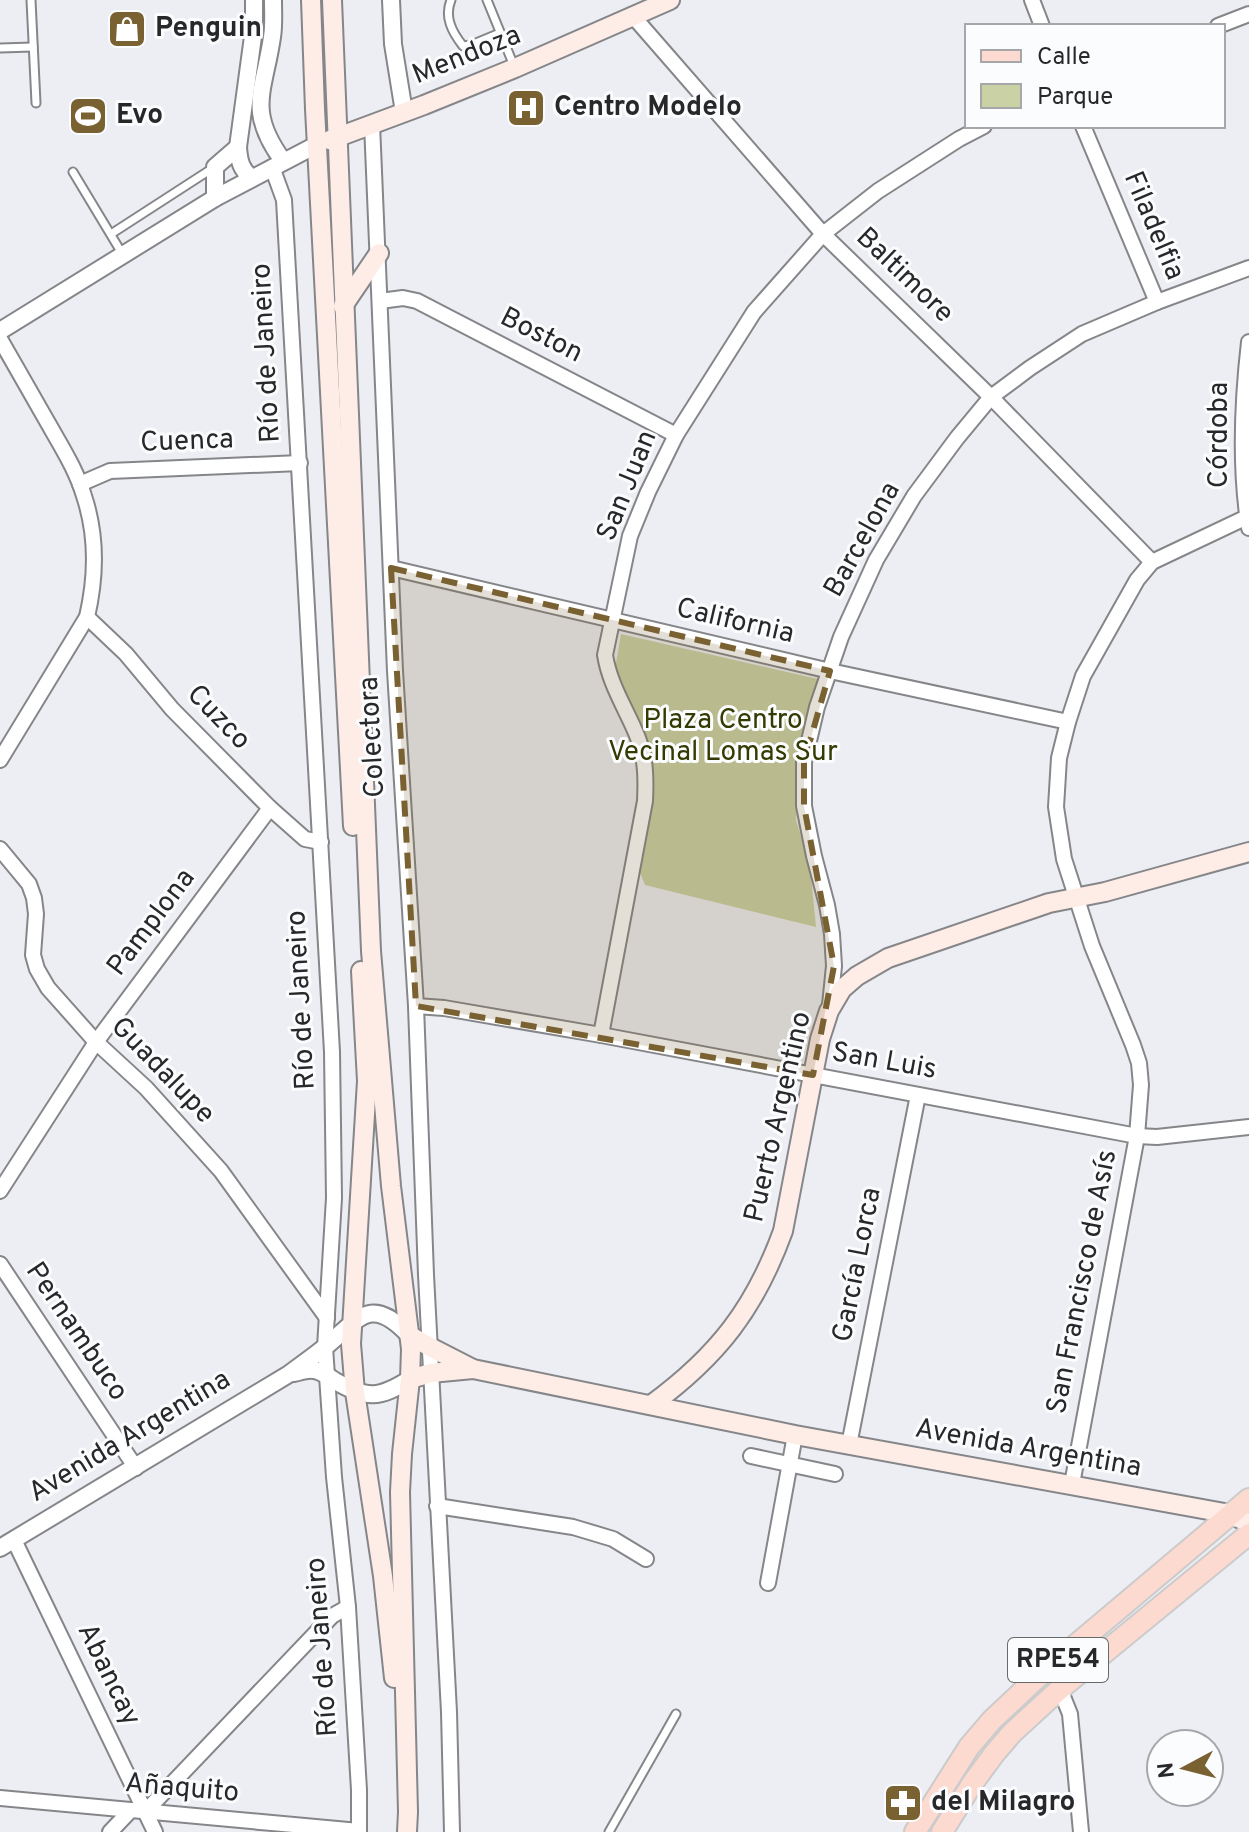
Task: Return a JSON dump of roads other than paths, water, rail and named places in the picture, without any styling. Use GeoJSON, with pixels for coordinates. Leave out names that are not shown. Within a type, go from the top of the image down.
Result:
{"type":"FeatureCollection","features":[{"type":"Feature","properties":{"kind":"main road"},"geometry":{"type":"LineString","coordinates":[[311,0],[316,145],[367,1081],[351,1322],[355,1392],[383,1576],[408,1812]]}},
{"type":"Feature","properties":{"kind":"main road"},"geometry":{"type":"LineString","coordinates":[[332,0],[371,951],[391,1186],[409,1335],[410,1379],[400,1492],[407,1832]]}},
{"type":"Feature","properties":{"kind":"main road","name":"Mendoza"},"geometry":{"type":"LineString","coordinates":[[316,145],[515,68],[670,0]]}},
{"type":"Feature","properties":{"kind":"main road"},"geometry":{"type":"LineString","coordinates":[[343,306],[379,253]]}},
{"type":"Feature","properties":{"kind":"main road","name":"Puerto Argentino"},"geometry":{"type":"LineString","coordinates":[[651,1405],[697,1368],[718,1346],[757,1293],[774,1257],[783,1231],[820,1039],[829,1011],[842,989],[888,958],[1049,903],[1076,899],[1249,852]]}},
{"type":"Feature","properties":{"kind":"main road","name":"Avenida Argentina"},"geometry":{"type":"LineString","coordinates":[[409,1335],[473,1369],[795,1435],[1072,1484],[1240,1518]]}},
{"type":"Feature","properties":{"kind":"main road","name":"Avenida Argentina"},"geometry":{"type":"LineString","coordinates":[[410,1379],[431,1373],[473,1369]]}},
{"type":"Feature","properties":{"kind":"main road","name":"RPE54"},"geometry":{"type":"LineString","coordinates":[[915,1832],[969,1747],[992,1720],[1039,1676],[1240,1518],[1249,1499]]}},
{"type":"Feature","properties":{"kind":"main road","name":"RPE54"},"geometry":{"type":"LineString","coordinates":[[942,1832],[994,1754],[1012,1733],[1060,1689],[1249,1534]]}},
{"type":"Feature","properties":{"kind":"street"},"geometry":{"type":"LineString","coordinates":[[252,178],[241,166],[238,147],[254,29],[254,0]]}},
{"type":"Feature","properties":{"kind":"street"},"geometry":{"type":"LineString","coordinates":[[273,0],[272,40],[260,98],[265,132],[277,164]]}},
{"type":"Feature","properties":{"kind":"street"},"geometry":{"type":"LineString","coordinates":[[391,0],[393,44],[404,112]]}},
{"type":"Feature","properties":{"kind":"street"},"geometry":{"type":"LineString","coordinates":[[1032,0],[1041,24]]}},
{"type":"Feature","properties":{"kind":"street"},"geometry":{"type":"LineString","coordinates":[[1223,24],[1249,14]]}},
{"type":"Feature","properties":{"kind":"street","name":"Baltimore"},"geometry":{"type":"LineString","coordinates":[[632,15],[823,234],[991,397],[1152,562]]}},
{"type":"Feature","properties":{"kind":"street","name":"Colectora"},"geometry":{"type":"LineString","coordinates":[[372,124],[395,671],[416,1006],[430,1347]]}},
{"type":"Feature","properties":{"kind":"street","name":"San Juan"},"geometry":{"type":"LineString","coordinates":[[601,1035],[645,801],[646,768],[638,739],[608,673],[605,655],[630,536],[648,492],[676,435],[754,312],[823,234],[878,191],[980,128]]}},
{"type":"Feature","properties":{"kind":"street","name":"Filadelfia"},"geometry":{"type":"LineString","coordinates":[[1084,128],[1157,302]]}},
{"type":"Feature","properties":{"kind":"street"},"geometry":{"type":"LineString","coordinates":[[0,331],[215,198],[316,145]]}},
{"type":"Feature","properties":{"kind":"street"},"geometry":{"type":"LineString","coordinates":[[215,198],[215,167],[238,147]]}},
{"type":"Feature","properties":{"kind":"street","name":"Río de Janeiro"},"geometry":{"type":"LineString","coordinates":[[277,164],[284,200],[332,1052],[334,1198],[325,1347],[334,1477],[348,1607],[359,1832]]}},
{"type":"Feature","properties":{"kind":"street","name":"Barcelona"},"geometry":{"type":"LineString","coordinates":[[829,1011],[834,966],[832,934],[804,806],[804,762],[817,707],[841,637],[876,560],[914,496],[991,397],[1082,334],[1249,268]]}},
{"type":"Feature","properties":{"kind":"street","name":"Boston"},"geometry":{"type":"LineString","coordinates":[[380,301],[403,298],[417,301],[676,435]]}},
{"type":"Feature","properties":{"kind":"street"},"geometry":{"type":"LineString","coordinates":[[0,339],[80,484],[91,522],[94,564],[93,592],[87,617],[0,760]]}},
{"type":"Feature","properties":{"kind":"street","name":"Córdoba"},"geometry":{"type":"LineString","coordinates":[[1248,520],[1243,460],[1243,396],[1249,342]]}},
{"type":"Feature","properties":{"kind":"street","name":"Cuenca"},"geometry":{"type":"LineString","coordinates":[[80,484],[110,471],[300,463]]}},
{"type":"Feature","properties":{"kind":"street"},"geometry":{"type":"LineString","coordinates":[[1076,899],[1064,859],[1056,807],[1059,758],[1083,676],[1137,580],[1152,562],[1248,520]]}},
{"type":"Feature","properties":{"kind":"street","name":"California"},"geometry":{"type":"LineString","coordinates":[[391,568],[830,671],[1068,722]]}},
{"type":"Feature","properties":{"kind":"street","name":"Cuzco"},"geometry":{"type":"LineString","coordinates":[[87,617],[126,654],[172,709],[270,808],[305,839],[321,842]]}},
{"type":"Feature","properties":{"kind":"street","name":"Pamplona"},"geometry":{"type":"LineString","coordinates":[[0,1191],[96,1042],[270,808]]}},
{"type":"Feature","properties":{"kind":"street","name":"Guadalupe"},"geometry":{"type":"LineString","coordinates":[[0,849],[29,884],[34,898],[33,955],[48,988],[96,1042],[146,1088],[221,1171],[327,1318]]}},
{"type":"Feature","properties":{"kind":"street","name":"San Francisco de Asís"},"geometry":{"type":"LineString","coordinates":[[1072,1484],[1137,1136],[1141,1085],[1133,1045],[1076,899]]}},
{"type":"Feature","properties":{"kind":"street","name":"San Luis"},"geometry":{"type":"LineString","coordinates":[[416,1006],[601,1035],[1137,1136],[1157,1137],[1249,1127]]}},
{"type":"Feature","properties":{"kind":"street","name":"García Lorca"},"geometry":{"type":"LineString","coordinates":[[849,1445],[918,1095]]}},
{"type":"Feature","properties":{"kind":"street","name":"Pernambuco"},"geometry":{"type":"LineString","coordinates":[[0,1264],[136,1468]]}},
{"type":"Feature","properties":{"kind":"street"},"geometry":{"type":"LineString","coordinates":[[351,1322],[368,1313],[378,1313],[391,1318],[409,1335]]}},
{"type":"Feature","properties":{"kind":"street","name":"Avenida Argentina"},"geometry":{"type":"LineString","coordinates":[[7,1544],[289,1374],[325,1347],[351,1322]]}},
{"type":"Feature","properties":{"kind":"street"},"geometry":{"type":"LineString","coordinates":[[430,1347],[449,1712],[452,1832]]}},
{"type":"Feature","properties":{"kind":"street"},"geometry":{"type":"LineString","coordinates":[[289,1374],[313,1370],[355,1392],[380,1395],[410,1379]]}},
{"type":"Feature","properties":{"kind":"street"},"geometry":{"type":"LineString","coordinates":[[768,1583],[795,1435]]}},
{"type":"Feature","properties":{"kind":"street"},"geometry":{"type":"LineString","coordinates":[[751,1456],[835,1474]]}},
{"type":"Feature","properties":{"kind":"street"},"geometry":{"type":"LineString","coordinates":[[437,1506],[573,1527],[613,1539],[646,1559]]}},
{"type":"Feature","properties":{"kind":"street","name":"Abancay"},"geometry":{"type":"LineString","coordinates":[[7,1544],[138,1811],[155,1832]]}},
{"type":"Feature","properties":{"kind":"street"},"geometry":{"type":"LineString","coordinates":[[110,1832],[138,1811],[332,1616],[348,1607]]}},
{"type":"Feature","properties":{"kind":"street"},"geometry":{"type":"LineString","coordinates":[[1060,1689],[1070,1714],[1081,1832]]}},
{"type":"Feature","properties":{"kind":"street","name":"Añaquito"},"geometry":{"type":"LineString","coordinates":[[0,1798],[359,1832]]}},
{"type":"Feature","properties":{"kind":"lane"},"geometry":{"type":"LineString","coordinates":[[31,0],[36,103]]}},
{"type":"Feature","properties":{"kind":"lane"},"geometry":{"type":"LineString","coordinates":[[451,0],[447,12],[453,33],[463,46],[500,33]]}},
{"type":"Feature","properties":{"kind":"lane"},"geometry":{"type":"LineString","coordinates":[[487,0],[515,68]]}},
{"type":"Feature","properties":{"kind":"lane"},"geometry":{"type":"LineString","coordinates":[[0,48],[33,47]]}},
{"type":"Feature","properties":{"kind":"lane"},"geometry":{"type":"LineString","coordinates":[[111,234],[215,167]]}},
{"type":"Feature","properties":{"kind":"lane"},"geometry":{"type":"LineString","coordinates":[[73,172],[123,255]]}},
{"type":"Feature","properties":{"kind":"lane"},"geometry":{"type":"LineString","coordinates":[[609,1832],[676,1714]]}},
{"type":"Feature","properties":{"kind":"place","name":"Penguin"},"geometry":{"type":"Point","coordinates":[127,29]}},
{"type":"Feature","properties":{"kind":"place","name":"Centro Modelo"},"geometry":{"type":"Point","coordinates":[526,108]}},
{"type":"Feature","properties":{"kind":"place","name":"Evo"},"geometry":{"type":"Point","coordinates":[88,116]}},
{"type":"Feature","properties":{"kind":"place","name":"del Milagro"},"geometry":{"type":"Point","coordinates":[903,1803]}},
{"type":"Feature","properties":{"kind":"park label","name":"Plaza Centro Vecinal Lomas Sur"},"geometry":{"type":"Point","coordinates":[723,737]}}]}
